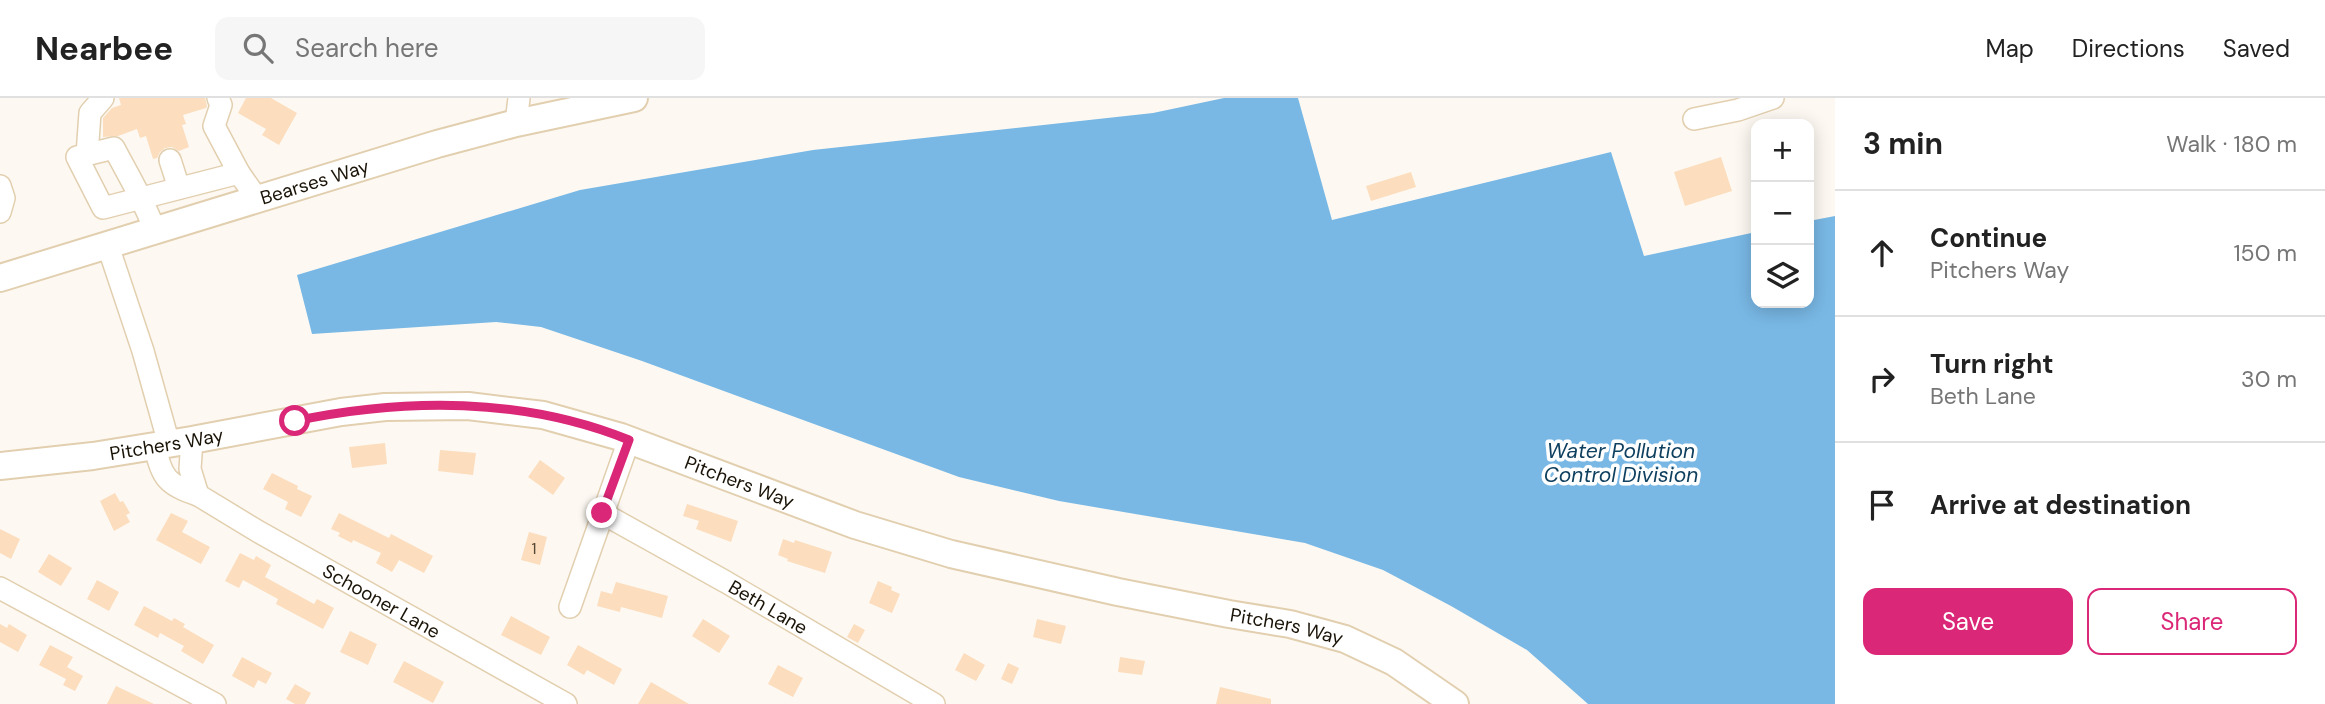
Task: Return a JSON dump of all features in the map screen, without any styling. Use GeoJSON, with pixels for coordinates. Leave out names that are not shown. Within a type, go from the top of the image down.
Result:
{"type":"FeatureCollection","features":[{"type":"Feature","properties":{"kind":"main road","name":"Bearses Way"},"geometry":{"type":"LineString","coordinates":[[0,278],[257,200],[517,110],[634,98]]}},
{"type":"Feature","properties":{"kind":"main road","name":"Pitchers Way"},"geometry":{"type":"LineString","coordinates":[[0,466],[172,444],[341,412],[418,405],[468,406],[543,415],[586,425],[855,525],[951,554],[1118,592],[1290,624],[1345,639],[1394,662],[1455,704]]}},
{"type":"Feature","properties":{"kind":"street"},"geometry":{"type":"LineString","coordinates":[[87,155],[90,113],[103,98]]}},
{"type":"Feature","properties":{"kind":"street"},"geometry":{"type":"LineString","coordinates":[[218,98],[221,105],[214,126],[257,200]]}},
{"type":"Feature","properties":{"kind":"street"},"geometry":{"type":"LineString","coordinates":[[1694,119],[1738,110],[1773,98]]}},
{"type":"Feature","properties":{"kind":"street"},"geometry":{"type":"LineString","coordinates":[[155,231],[140,198],[114,148],[77,157],[103,208],[140,198],[239,173]]}},
{"type":"Feature","properties":{"kind":"street"},"geometry":{"type":"LineString","coordinates":[[170,160],[180,188]]}},
{"type":"Feature","properties":{"kind":"street"},"geometry":{"type":"LineString","coordinates":[[0,186],[4,198],[0,212]]}},
{"type":"Feature","properties":{"kind":"street"},"geometry":{"type":"LineString","coordinates":[[108,246],[172,444],[190,469],[198,495]]}},
{"type":"Feature","properties":{"kind":"street"},"geometry":{"type":"LineString","coordinates":[[570,607],[629,440]]}},
{"type":"Feature","properties":{"kind":"street","name":"Schooner Lane"},"geometry":{"type":"LineString","coordinates":[[172,444],[159,467],[164,477],[173,485],[198,495],[566,704]]}},
{"type":"Feature","properties":{"kind":"street","name":"Beth Lane"},"geometry":{"type":"LineString","coordinates":[[602,513],[934,704]]}},
{"type":"Feature","properties":{"kind":"street"},"geometry":{"type":"LineString","coordinates":[[0,588],[215,704]]}},
{"type":"Feature","properties":{"kind":"water","name":"Water Pollution Control Division"},"geometry":{"type":"Polygon","coordinates":[[[1224,98],[1298,98],[1332,220],[1611,152],[1644,256],[1751,233],[1751,308],[1814,308],[1814,220],[1835,216],[1835,704],[1588,704],[1527,650],[1451,606],[1383,570],[1305,543],[1059,501],[959,477],[642,361],[541,327],[496,322],[312,334],[297,275],[580,190],[813,150],[1153,113],[1224,98]]]}},
{"type":"Feature","properties":{"kind":"building"},"geometry":{"type":"Polygon","coordinates":[[[119,98],[205,98],[207,106],[183,115],[186,124],[182,125],[189,147],[179,151],[172,147],[165,148],[153,159],[146,136],[140,138],[137,129],[118,136],[103,137],[103,118],[112,108],[121,105],[119,98]]]}},
{"type":"Feature","properties":{"kind":"building"},"geometry":{"type":"Polygon","coordinates":[[[246,98],[271,98],[297,113],[279,145],[262,135],[266,129],[238,113],[246,98]]]}},
{"type":"Feature","properties":{"kind":"building"},"geometry":{"type":"Polygon","coordinates":[[[1721,157],[1732,191],[1685,206],[1674,172],[1721,157]]]}},
{"type":"Feature","properties":{"kind":"building"},"geometry":{"type":"Polygon","coordinates":[[[1411,172],[1416,187],[1371,201],[1366,186],[1411,172]]]}},
{"type":"Feature","properties":{"kind":"building"},"geometry":{"type":"Polygon","coordinates":[[[385,443],[387,464],[352,468],[349,447],[385,443]]]}},
{"type":"Feature","properties":{"kind":"building"},"geometry":{"type":"Polygon","coordinates":[[[440,450],[476,453],[473,475],[438,471],[440,450]]]}},
{"type":"Feature","properties":{"kind":"building"},"geometry":{"type":"Polygon","coordinates":[[[540,460],[565,478],[553,495],[528,477],[540,460]]]}},
{"type":"Feature","properties":{"kind":"building"},"geometry":{"type":"Polygon","coordinates":[[[272,473],[312,496],[301,517],[285,509],[288,502],[263,489],[272,473]]]}},
{"type":"Feature","properties":{"kind":"building"},"geometry":{"type":"Polygon","coordinates":[[[115,493],[130,513],[126,515],[130,522],[114,531],[100,501],[115,493]]]}},
{"type":"Feature","properties":{"kind":"building"},"geometry":{"type":"Polygon","coordinates":[[[687,504],[738,521],[731,542],[696,529],[699,521],[683,516],[687,504]]]}},
{"type":"Feature","properties":{"kind":"building"},"geometry":{"type":"Polygon","coordinates":[[[171,513],[188,521],[182,532],[210,547],[201,564],[156,540],[171,513]]]}},
{"type":"Feature","properties":{"kind":"building"},"geometry":{"type":"Polygon","coordinates":[[[339,513],[389,538],[391,534],[433,556],[424,573],[399,560],[392,572],[376,563],[381,553],[353,540],[352,543],[331,529],[339,513]]]}},
{"type":"Feature","properties":{"kind":"building"},"geometry":{"type":"Polygon","coordinates":[[[0,529],[20,539],[11,559],[0,553],[0,529]]]}},
{"type":"Feature","properties":{"kind":"building"},"geometry":{"type":"Polygon","coordinates":[[[529,532],[547,537],[540,565],[521,560],[529,532]]]}},
{"type":"Feature","properties":{"kind":"building"},"geometry":{"type":"Polygon","coordinates":[[[783,539],[794,543],[795,540],[832,552],[825,573],[787,561],[788,559],[778,555],[783,539]]]}},
{"type":"Feature","properties":{"kind":"building"},"geometry":{"type":"Polygon","coordinates":[[[240,553],[254,560],[256,556],[271,565],[265,577],[314,604],[317,599],[334,608],[323,629],[276,604],[278,599],[243,580],[239,588],[225,581],[240,553]]]}},
{"type":"Feature","properties":{"kind":"building"},"geometry":{"type":"Polygon","coordinates":[[[49,554],[72,568],[61,586],[38,572],[49,554]]]}},
{"type":"Feature","properties":{"kind":"building"},"geometry":{"type":"Polygon","coordinates":[[[97,580],[119,592],[109,611],[87,599],[97,580]]]}},
{"type":"Feature","properties":{"kind":"building"},"geometry":{"type":"Polygon","coordinates":[[[878,581],[900,594],[892,613],[869,603],[878,581]]]}},
{"type":"Feature","properties":{"kind":"building"},"geometry":{"type":"Polygon","coordinates":[[[616,582],[668,596],[662,618],[621,607],[620,612],[597,606],[601,591],[612,594],[616,582]]]}},
{"type":"Feature","properties":{"kind":"building"},"geometry":{"type":"Polygon","coordinates":[[[144,606],[172,621],[174,618],[185,624],[183,627],[214,645],[203,664],[181,651],[184,646],[160,633],[158,638],[134,625],[144,606]]]}},
{"type":"Feature","properties":{"kind":"building"},"geometry":{"type":"Polygon","coordinates":[[[511,616],[550,637],[541,655],[501,635],[511,616]]]}},
{"type":"Feature","properties":{"kind":"building"},"geometry":{"type":"Polygon","coordinates":[[[703,619],[730,636],[719,653],[692,636],[703,619]]]}},
{"type":"Feature","properties":{"kind":"building"},"geometry":{"type":"Polygon","coordinates":[[[1037,619],[1066,626],[1061,644],[1033,637],[1037,619]]]}},
{"type":"Feature","properties":{"kind":"building"},"geometry":{"type":"Polygon","coordinates":[[[0,624],[7,628],[9,624],[27,635],[18,652],[0,642],[0,624]]]}},
{"type":"Feature","properties":{"kind":"building"},"geometry":{"type":"Polygon","coordinates":[[[854,624],[865,630],[858,643],[847,637],[854,624]]]}},
{"type":"Feature","properties":{"kind":"building"},"geometry":{"type":"Polygon","coordinates":[[[350,631],[377,644],[368,665],[340,652],[350,631]]]}},
{"type":"Feature","properties":{"kind":"building"},"geometry":{"type":"Polygon","coordinates":[[[50,645],[73,657],[67,667],[83,676],[75,691],[63,685],[66,679],[39,665],[50,645]]]}},
{"type":"Feature","properties":{"kind":"building"},"geometry":{"type":"Polygon","coordinates":[[[578,645],[622,669],[614,685],[587,670],[584,675],[567,665],[578,645]]]}},
{"type":"Feature","properties":{"kind":"building"},"geometry":{"type":"Polygon","coordinates":[[[964,653],[985,665],[976,681],[955,670],[964,653]]]}},
{"type":"Feature","properties":{"kind":"building"},"geometry":{"type":"Polygon","coordinates":[[[242,657],[272,673],[266,684],[258,680],[254,688],[232,676],[242,657]]]}},
{"type":"Feature","properties":{"kind":"building"},"geometry":{"type":"Polygon","coordinates":[[[1120,657],[1145,661],[1142,675],[1118,672],[1120,657]]]}},
{"type":"Feature","properties":{"kind":"building"},"geometry":{"type":"Polygon","coordinates":[[[404,661],[444,682],[433,703],[393,682],[404,661]]]}},
{"type":"Feature","properties":{"kind":"building"},"geometry":{"type":"Polygon","coordinates":[[[1008,663],[1019,668],[1012,684],[1001,679],[1008,663]]]}},
{"type":"Feature","properties":{"kind":"building"},"geometry":{"type":"Polygon","coordinates":[[[778,665],[803,678],[793,697],[768,684],[778,665]]]}},
{"type":"Feature","properties":{"kind":"building"},"geometry":{"type":"Polygon","coordinates":[[[651,682],[689,704],[638,704],[651,682]]]}},
{"type":"Feature","properties":{"kind":"building"},"geometry":{"type":"Polygon","coordinates":[[[295,684],[311,693],[305,704],[295,704],[286,699],[295,684]]]}},
{"type":"Feature","properties":{"kind":"building"},"geometry":{"type":"Polygon","coordinates":[[[116,686],[154,704],[107,704],[116,686]]]}},
{"type":"Feature","properties":{"kind":"building"},"geometry":{"type":"Polygon","coordinates":[[[1220,687],[1271,699],[1271,704],[1216,704],[1220,687]]]}},
{"type":"Feature","properties":{"kind":"route"},"geometry":{"type":"LineString","coordinates":[[295,421],[341,412],[418,405],[468,406],[525,412],[586,425],[629,440],[602,513]]}}]}
